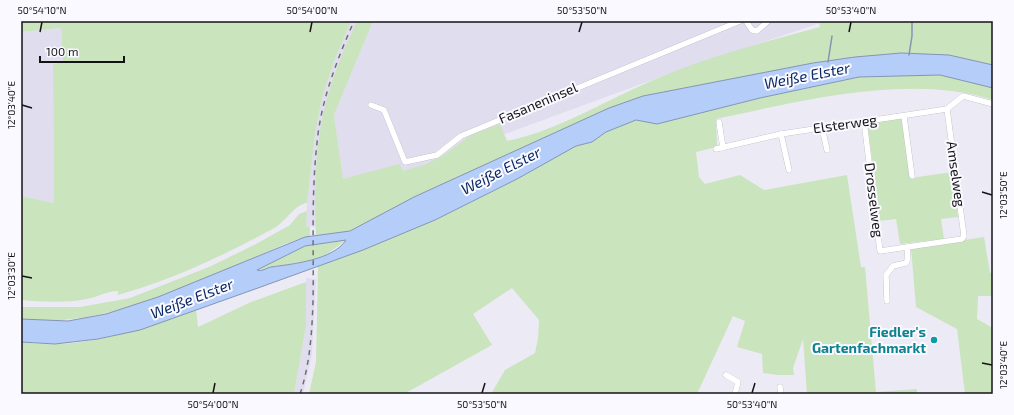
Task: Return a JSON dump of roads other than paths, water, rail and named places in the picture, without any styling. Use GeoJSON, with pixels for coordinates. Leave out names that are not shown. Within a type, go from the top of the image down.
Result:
{"type":"FeatureCollection","features":[{"type":"Feature","properties":{"kind":"street","name":"Fasaneninsel"},"geometry":{"type":"LineString","coordinates":[[371,105],[384,110],[405,162],[437,155],[461,136],[740,21]]}},
{"type":"Feature","properties":{"kind":"street"},"geometry":{"type":"LineString","coordinates":[[746,21],[752,30],[757,31],[768,21]]}},
{"type":"Feature","properties":{"kind":"street","name":"Elsterweg"},"geometry":{"type":"LineString","coordinates":[[716,149],[781,134],[947,109],[963,96],[993,104]]}},
{"type":"Feature","properties":{"kind":"street","name":"Amselweg"},"geometry":{"type":"LineString","coordinates":[[947,109],[964,236],[962,239]]}},
{"type":"Feature","properties":{"kind":"street"},"geometry":{"type":"LineString","coordinates":[[904,116],[912,176]]}},
{"type":"Feature","properties":{"kind":"street","name":"Drosselweg"},"geometry":{"type":"LineString","coordinates":[[864,121],[880,251],[962,239]]}},
{"type":"Feature","properties":{"kind":"street"},"geometry":{"type":"LineString","coordinates":[[719,122],[723,148]]}},
{"type":"Feature","properties":{"kind":"street"},"geometry":{"type":"LineString","coordinates":[[822,127],[827,150]]}},
{"type":"Feature","properties":{"kind":"street"},"geometry":{"type":"LineString","coordinates":[[781,134],[789,170]]}},
{"type":"Feature","properties":{"kind":"street"},"geometry":{"type":"LineString","coordinates":[[887,301],[886,275],[893,266],[906,263],[908,259],[908,247]]}},
{"type":"Feature","properties":{"kind":"street"},"geometry":{"type":"LineString","coordinates":[[726,375],[740,380],[735,394]]}},
{"type":"Feature","properties":{"kind":"street"},"geometry":{"type":"LineString","coordinates":[[780,387],[781,394]]}},
{"type":"Feature","properties":{"kind":"water","name":"Weiße Elster"},"geometry":{"type":"Polygon","coordinates":[[[901,53],[949,55],[993,65],[993,88],[940,75],[859,77],[760,98],[657,124],[636,120],[606,132],[592,142],[576,146],[517,179],[435,220],[363,250],[258,288],[140,330],[98,339],[55,344],[21,342],[21,319],[68,321],[106,314],[158,297],[305,237],[350,231],[414,197],[609,108],[643,96],[813,63],[855,57],[901,53]],[[346,240],[305,246],[257,270],[261,271],[271,267],[312,260],[322,257],[340,247],[346,240]]]}},
{"type":"Feature","properties":{"kind":"waterway"},"geometry":{"type":"LineString","coordinates":[[909,55],[912,36],[912,21]]}},
{"type":"Feature","properties":{"kind":"waterway","name":"Weiße Elster"},"geometry":{"type":"LineString","coordinates":[[828,62],[832,36]]}},
{"type":"Feature","properties":{"kind":"railway"},"geometry":{"type":"LineString","coordinates":[[300,394],[308,360],[312,324],[314,182],[319,127],[331,80],[354,21]]}},
{"type":"Feature","properties":{"kind":"place","name":"Fiedler's Gartenfachmarkt"},"geometry":{"type":"Point","coordinates":[934,340]}}]}
